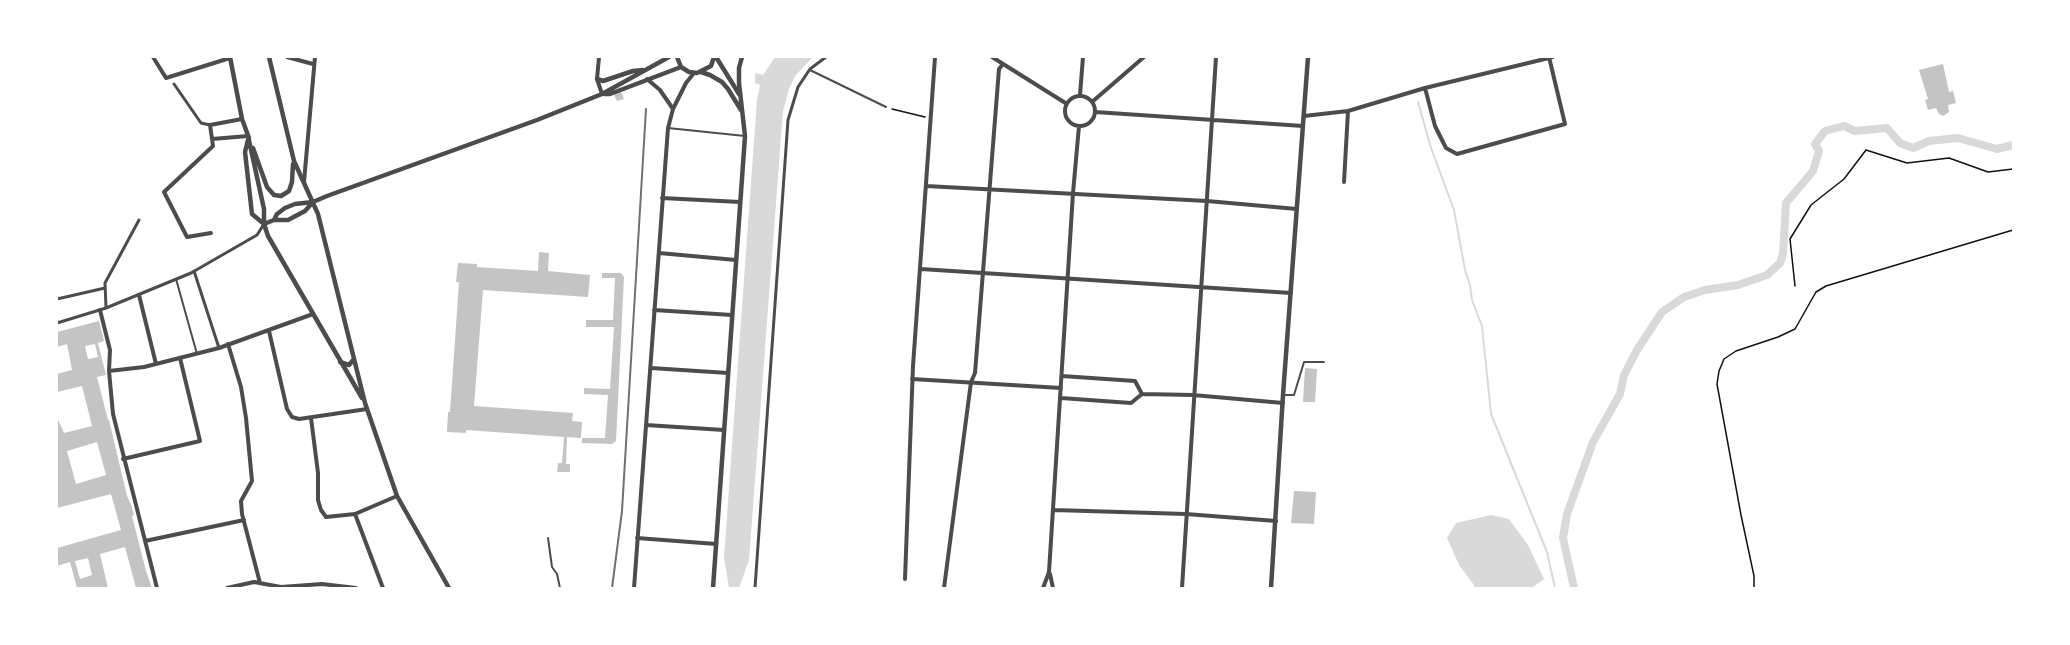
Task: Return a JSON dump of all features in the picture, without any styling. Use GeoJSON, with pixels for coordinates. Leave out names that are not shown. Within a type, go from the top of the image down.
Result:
{"type":"FeatureCollection","features":[{"type":"Feature","properties":{"kind":"street"},"geometry":{"type":"LineString","coordinates":[[153,57],[166,78],[230,57],[242,119],[267,187],[274,195],[282,195],[290,188],[294,161]]}},
{"type":"Feature","properties":{"kind":"street"},"geometry":{"type":"LineString","coordinates":[[269,57],[294,161],[318,214],[366,406],[397,495],[449,588]]}},
{"type":"Feature","properties":{"kind":"street"},"geometry":{"type":"LineString","coordinates":[[287,57],[313,64]]}},
{"type":"Feature","properties":{"kind":"street"},"geometry":{"type":"LineString","coordinates":[[304,184],[315,57]]}},
{"type":"Feature","properties":{"kind":"street"},"geometry":{"type":"LineString","coordinates":[[599,57],[597,79],[602,94]]}},
{"type":"Feature","properties":{"kind":"street"},"geometry":{"type":"LineString","coordinates":[[274,220],[280,212],[296,204],[313,202],[602,94],[669,57]]}},
{"type":"Feature","properties":{"kind":"street"},"geometry":{"type":"LineString","coordinates":[[677,57],[681,68]]}},
{"type":"Feature","properties":{"kind":"street"},"geometry":{"type":"LineString","coordinates":[[602,94],[610,94],[681,68],[694,73],[701,72],[711,66],[715,57]]}},
{"type":"Feature","properties":{"kind":"street"},"geometry":{"type":"LineString","coordinates":[[715,57],[741,96]]}},
{"type":"Feature","properties":{"kind":"street"},"geometry":{"type":"LineString","coordinates":[[713,588],[745,136],[739,68],[742,57]]}},
{"type":"Feature","properties":{"kind":"street"},"geometry":{"type":"LineString","coordinates":[[755,588],[788,120],[798,87],[810,69],[826,57]]}},
{"type":"Feature","properties":{"kind":"street"},"geometry":{"type":"LineString","coordinates":[[905,579],[912,379],[935,57]]}},
{"type":"Feature","properties":{"kind":"street"},"geometry":{"type":"LineString","coordinates":[[992,57],[1067,104]]}},
{"type":"Feature","properties":{"kind":"street"},"geometry":{"type":"LineString","coordinates":[[1080,95],[1083,57]]}},
{"type":"Feature","properties":{"kind":"street"},"geometry":{"type":"LineString","coordinates":[[1092,102],[1144,57]]}},
{"type":"Feature","properties":{"kind":"street"},"geometry":{"type":"LineString","coordinates":[[1182,588],[1216,57]]}},
{"type":"Feature","properties":{"kind":"street"},"geometry":{"type":"LineString","coordinates":[[1271,588],[1308,57]]}},
{"type":"Feature","properties":{"kind":"street"},"geometry":{"type":"LineString","coordinates":[[1304,116],[1348,111],[1425,88],[1550,57],[1565,124],[1457,154],[1446,148],[1435,126],[1425,88]]}},
{"type":"Feature","properties":{"kind":"street"},"geometry":{"type":"LineString","coordinates":[[944,588],[971,382],[975,373],[999,69],[1003,64]]}},
{"type":"Feature","properties":{"kind":"street"},"geometry":{"type":"LineString","coordinates":[[597,79],[603,81],[633,71],[645,70]]}},
{"type":"Feature","properties":{"kind":"street"},"geometry":{"type":"LineString","coordinates":[[701,72],[722,82],[744,118]]}},
{"type":"Feature","properties":{"kind":"street"},"geometry":{"type":"LineString","coordinates":[[634,588],[668,128],[673,109],[686,83],[694,73]]}},
{"type":"Feature","properties":{"kind":"street"},"geometry":{"type":"LineString","coordinates":[[646,79],[660,90],[673,109]]}},
{"type":"Feature","properties":{"kind":"street"},"geometry":{"type":"LineString","coordinates":[[174,84],[201,123],[210,125],[242,119]]}},
{"type":"Feature","properties":{"kind":"street"},"geometry":{"type":"LineString","coordinates":[[1067,104],[1080,95]]}},
{"type":"Feature","properties":{"kind":"street"},"geometry":{"type":"LineString","coordinates":[[1067,104],[1066,116],[1072,123],[1079,126],[1089,123],[1095,112],[1092,102],[1080,95]]}},
{"type":"Feature","properties":{"kind":"street"},"geometry":{"type":"LineString","coordinates":[[1344,182],[1348,111]]}},
{"type":"Feature","properties":{"kind":"street"},"geometry":{"type":"LineString","coordinates":[[1095,112],[1303,126]]}},
{"type":"Feature","properties":{"kind":"street"},"geometry":{"type":"LineString","coordinates":[[210,125],[213,146],[164,192],[187,237],[211,233]]}},
{"type":"Feature","properties":{"kind":"street"},"geometry":{"type":"LineString","coordinates":[[1043,588],[1049,572],[1054,510],[1072,194],[1079,126]]}},
{"type":"Feature","properties":{"kind":"street"},"geometry":{"type":"LineString","coordinates":[[212,139],[248,136]]}},
{"type":"Feature","properties":{"kind":"street"},"geometry":{"type":"LineString","coordinates":[[248,136],[245,152],[252,214],[264,224]]}},
{"type":"Feature","properties":{"kind":"street"},"geometry":{"type":"LineString","coordinates":[[248,136],[268,236],[366,406]]}},
{"type":"Feature","properties":{"kind":"street"},"geometry":{"type":"LineString","coordinates":[[926,186],[1207,201],[1297,209]]}},
{"type":"Feature","properties":{"kind":"street"},"geometry":{"type":"LineString","coordinates":[[662,198],[740,202]]}},
{"type":"Feature","properties":{"kind":"street"},"geometry":{"type":"LineString","coordinates":[[57,323],[106,308],[194,271],[257,235],[264,224],[274,220],[288,220],[302,213],[313,202]]}},
{"type":"Feature","properties":{"kind":"street"},"geometry":{"type":"LineString","coordinates":[[106,308],[105,283],[139,220]]}},
{"type":"Feature","properties":{"kind":"street"},"geometry":{"type":"LineString","coordinates":[[659,253],[736,260]]}},
{"type":"Feature","properties":{"kind":"street"},"geometry":{"type":"LineString","coordinates":[[921,269],[1292,293]]}},
{"type":"Feature","properties":{"kind":"street"},"geometry":{"type":"LineString","coordinates":[[194,271],[219,348]]}},
{"type":"Feature","properties":{"kind":"street"},"geometry":{"type":"LineString","coordinates":[[57,299],[105,288]]}},
{"type":"Feature","properties":{"kind":"street"},"geometry":{"type":"LineString","coordinates":[[139,295],[156,364]]}},
{"type":"Feature","properties":{"kind":"street"},"geometry":{"type":"LineString","coordinates":[[100,310],[110,350],[109,371],[113,414],[157,588]]}},
{"type":"Feature","properties":{"kind":"street"},"geometry":{"type":"LineString","coordinates":[[654,310],[732,315]]}},
{"type":"Feature","properties":{"kind":"street"},"geometry":{"type":"LineString","coordinates":[[109,371],[156,364],[219,348],[313,315]]}},
{"type":"Feature","properties":{"kind":"street"},"geometry":{"type":"LineString","coordinates":[[269,331],[287,410],[295,419],[311,418],[366,406]]}},
{"type":"Feature","properties":{"kind":"street"},"geometry":{"type":"LineString","coordinates":[[228,344],[241,387],[246,418],[252,482],[241,501],[260,583]]}},
{"type":"Feature","properties":{"kind":"street"},"geometry":{"type":"LineString","coordinates":[[123,459],[200,441],[180,358]]}},
{"type":"Feature","properties":{"kind":"street"},"geometry":{"type":"LineString","coordinates":[[339,362],[349,365],[354,359]]}},
{"type":"Feature","properties":{"kind":"street"},"geometry":{"type":"LineString","coordinates":[[651,368],[728,373]]}},
{"type":"Feature","properties":{"kind":"street"},"geometry":{"type":"LineString","coordinates":[[1062,376],[1135,381],[1142,394]]}},
{"type":"Feature","properties":{"kind":"street"},"geometry":{"type":"LineString","coordinates":[[912,379],[1061,388]]}},
{"type":"Feature","properties":{"kind":"street"},"geometry":{"type":"LineString","coordinates":[[1061,398],[1131,403],[1142,394],[1193,395],[1283,403]]}},
{"type":"Feature","properties":{"kind":"street"},"geometry":{"type":"LineString","coordinates":[[311,418],[318,473],[318,500],[326,517],[355,514],[397,495]]}},
{"type":"Feature","properties":{"kind":"street"},"geometry":{"type":"LineString","coordinates":[[646,425],[724,430]]}},
{"type":"Feature","properties":{"kind":"street"},"geometry":{"type":"LineString","coordinates":[[1054,510],[1186,514],[1276,521]]}},
{"type":"Feature","properties":{"kind":"street"},"geometry":{"type":"LineString","coordinates":[[355,514],[383,588]]}},
{"type":"Feature","properties":{"kind":"street"},"geometry":{"type":"LineString","coordinates":[[145,541],[244,520]]}},
{"type":"Feature","properties":{"kind":"street"},"geometry":{"type":"LineString","coordinates":[[638,538],[716,544]]}},
{"type":"Feature","properties":{"kind":"street"},"geometry":{"type":"LineString","coordinates":[[1049,572],[1053,588]]}},
{"type":"Feature","properties":{"kind":"street"},"geometry":{"type":"LineString","coordinates":[[227,588],[254,582],[281,587],[332,585],[356,588]]}},
{"type":"Feature","properties":{"kind":"lane"},"geometry":{"type":"LineString","coordinates":[[810,69],[886,107]]}},
{"type":"Feature","properties":{"kind":"lane"},"geometry":{"type":"LineString","coordinates":[[668,128],[745,136]]}},
{"type":"Feature","properties":{"kind":"lane"},"geometry":{"type":"LineString","coordinates":[[176,279],[197,354]]}},
{"type":"Feature","properties":{"kind":"lane"},"geometry":{"type":"LineString","coordinates":[[1283,395],[1294,395],[1304,362],[1324,362]]}},
{"type":"Feature","properties":{"kind":"lane"},"geometry":{"type":"LineString","coordinates":[[548,537],[552,567],[557,574],[560,588]]}},
{"type":"Feature","properties":{"kind":"path"},"geometry":{"type":"LineString","coordinates":[[886,107],[932,119]]}},
{"type":"Feature","properties":{"kind":"path"},"geometry":{"type":"LineString","coordinates":[[1795,286],[1790,239],[1811,206],[1844,179],[1866,150],[1907,163],[1949,158],[1988,172],[2013,169]]}},
{"type":"Feature","properties":{"kind":"path"},"geometry":{"type":"LineString","coordinates":[[1754,588],[1754,576],[1718,384],[1719,371],[1724,359],[1736,351],[1795,329],[1816,292],[1826,286],[2013,230]]}},
{"type":"Feature","properties":{"kind":"shaded area"},"geometry":{"type":"Polygon","coordinates":[[[775,57],[813,57],[795,76],[783,111],[749,560],[739,588],[729,588],[724,557],[757,99],[760,85],[755,83],[755,73],[763,75],[775,57]]]}},
{"type":"Feature","properties":{"kind":"shaded area"},"geometry":{"type":"Polygon","coordinates":[[[1491,515],[1509,519],[1528,545],[1544,579],[1532,588],[1473,588],[1474,585],[1459,565],[1447,538],[1456,523],[1491,515]]]}},
{"type":"Feature","properties":{"kind":"building"},"geometry":{"type":"Polygon","coordinates":[[[1943,64],[1949,92],[1953,91],[1956,103],[1948,105],[1949,112],[1943,116],[1936,108],[1928,110],[1925,100],[1928,99],[1919,70],[1943,64]]]}},
{"type":"Feature","properties":{"kind":"building"},"geometry":{"type":"Polygon","coordinates":[[[621,92],[624,99],[617,101],[614,95],[621,92]]]}},
{"type":"Feature","properties":{"kind":"building"},"geometry":{"type":"Polygon","coordinates":[[[539,252],[549,253],[548,271],[590,275],[588,297],[483,290],[474,406],[573,413],[572,421],[582,422],[581,438],[567,437],[566,464],[570,464],[570,472],[557,472],[558,463],[562,463],[564,437],[466,430],[466,433],[447,432],[459,282],[456,282],[458,263],[477,264],[477,267],[538,271],[539,252]]]}},
{"type":"Feature","properties":{"kind":"building"},"geometry":{"type":"Polygon","coordinates":[[[602,273],[621,273],[624,277],[616,441],[612,444],[582,443],[582,438],[605,438],[608,395],[584,394],[584,388],[610,389],[614,327],[586,327],[586,320],[613,320],[615,278],[602,278],[602,273]]]}},
{"type":"Feature","properties":{"kind":"building"},"geometry":{"type":"Polygon","coordinates":[[[99,321],[104,341],[98,343],[106,375],[97,377],[152,588],[136,588],[125,547],[100,554],[108,588],[77,588],[70,562],[57,566],[57,548],[121,530],[111,494],[57,508],[57,417],[64,433],[92,426],[82,386],[57,392],[57,374],[72,370],[67,344],[57,347],[57,332],[99,321]],[[95,344],[85,346],[88,359],[98,357],[95,344]],[[97,442],[67,451],[76,484],[106,475],[97,442]],[[88,558],[75,561],[80,579],[92,575],[88,558]]]}},
{"type":"Feature","properties":{"kind":"building"},"geometry":{"type":"Polygon","coordinates":[[[1305,368],[1317,369],[1315,402],[1303,402],[1305,368]]]}},
{"type":"Feature","properties":{"kind":"building"},"geometry":{"type":"Polygon","coordinates":[[[1294,491],[1316,492],[1314,524],[1291,523],[1294,491]]]}},
{"type":"Feature","properties":{"kind":"waterway"},"geometry":{"type":"LineString","coordinates":[[1418,102],[1431,148],[1454,210],[1472,300],[1482,326],[1491,414],[1547,552],[1555,588]]}},
{"type":"Feature","properties":{"kind":"waterway"},"geometry":{"type":"LineString","coordinates":[[1574,588],[1563,538],[1567,514],[1593,442],[1620,394],[1624,375],[1637,350],[1662,312],[1684,297],[1705,290],[1738,285],[1767,275],[1780,263],[1783,254],[1786,203],[1813,171],[1819,151],[1815,144],[1825,131],[1844,126],[1855,131],[1887,128],[1900,143],[1913,148],[1929,141],[1958,138],[1997,149],[2013,145]]}},
{"type":"Feature","properties":{"kind":"railway"},"geometry":{"type":"LineString","coordinates":[[612,588],[622,511],[646,109]]}}]}
